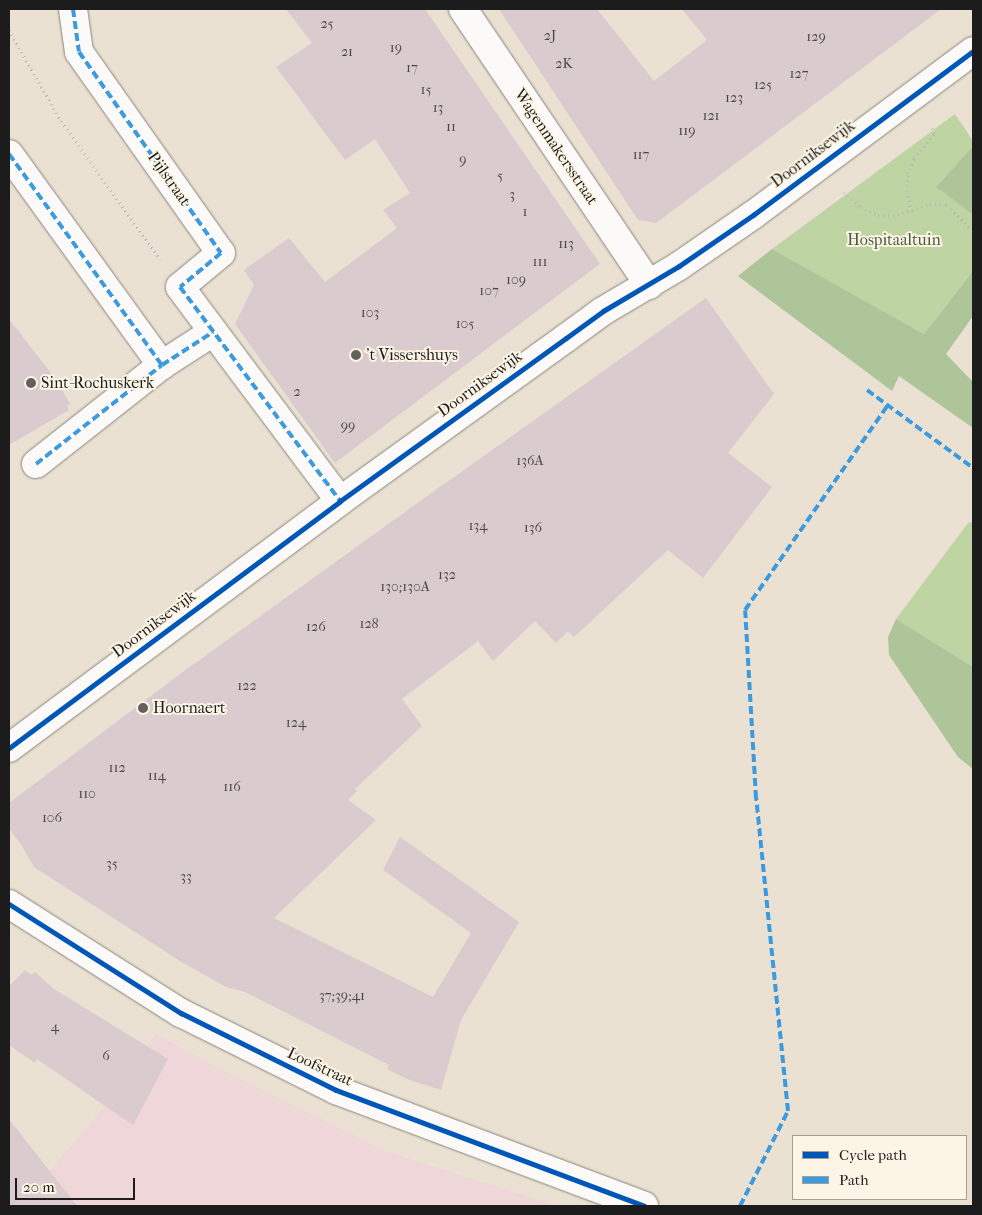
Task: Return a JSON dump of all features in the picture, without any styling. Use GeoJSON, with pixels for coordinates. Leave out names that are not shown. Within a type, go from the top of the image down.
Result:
{"type":"FeatureCollection","features":[{"type":"Feature","properties":{"kind":"street","name":"Pijlstraat"},"geometry":{"type":"LineString","coordinates":[[73,9],[79,52],[221,254],[180,286]]}},
{"type":"Feature","properties":{"kind":"street","name":"Wagenmakersstraat"},"geometry":{"type":"LineString","coordinates":[[462,9],[649,285]]}},
{"type":"Feature","properties":{"kind":"street","name":"Doorniksewijk"},"geometry":{"type":"LineString","coordinates":[[9,748],[340,501],[603,311],[649,285],[753,215],[973,51]]}},
{"type":"Feature","properties":{"kind":"street"},"geometry":{"type":"LineString","coordinates":[[9,154],[162,365]]}},
{"type":"Feature","properties":{"kind":"street"},"geometry":{"type":"LineString","coordinates":[[180,286],[340,501]]}},
{"type":"Feature","properties":{"kind":"street"},"geometry":{"type":"LineString","coordinates":[[36,464],[162,365],[213,332]]}},
{"type":"Feature","properties":{"kind":"street","name":"Loofstraat"},"geometry":{"type":"LineString","coordinates":[[9,904],[181,1013],[336,1090],[644,1206]]}},
{"type":"Feature","properties":{"kind":"path"},"geometry":{"type":"LineString","coordinates":[[9,30],[61,121],[180,286]]}},
{"type":"Feature","properties":{"kind":"path"},"geometry":{"type":"LineString","coordinates":[[911,211],[907,192],[908,174],[914,158],[936,133]]}},
{"type":"Feature","properties":{"kind":"path"},"geometry":{"type":"LineString","coordinates":[[822,164],[844,193],[861,207],[878,215],[893,216],[930,204],[947,205],[972,230]]}},
{"type":"Feature","properties":{"kind":"shaded area"},"geometry":{"type":"Polygon","coordinates":[[[156,1034],[211,1064],[388,1152],[558,1206],[20,1206],[107,1103],[156,1034]]]}},
{"type":"Feature","properties":{"kind":"green space","name":"Hospitaaltuin"},"geometry":{"type":"Polygon","coordinates":[[[955,114],[973,141],[973,146],[936,187],[973,215],[973,271],[924,334],[772,249],[955,114]]]}},
{"type":"Feature","properties":{"kind":"green space"},"geometry":{"type":"Polygon","coordinates":[[[973,146],[973,215],[936,187],[973,146]]]}},
{"type":"Feature","properties":{"kind":"green space"},"geometry":{"type":"Polygon","coordinates":[[[772,249],[924,334],[973,271],[973,316],[946,354],[973,382],[973,428],[899,376],[892,391],[738,276],[772,249]]]}},
{"type":"Feature","properties":{"kind":"green space"},"geometry":{"type":"Polygon","coordinates":[[[973,522],[973,667],[896,619],[968,523],[973,522]]]}},
{"type":"Feature","properties":{"kind":"green space"},"geometry":{"type":"Polygon","coordinates":[[[896,619],[973,667],[973,769],[958,757],[889,655],[888,637],[896,619]]]}},
{"type":"Feature","properties":{"kind":"building"},"geometry":{"type":"Polygon","coordinates":[[[286,9],[425,9],[600,264],[335,463],[235,324],[254,285],[244,270],[289,238],[325,282],[397,228],[383,210],[410,193],[375,139],[345,160],[276,67],[312,43],[286,9]]]}},
{"type":"Feature","properties":{"kind":"building"},"geometry":{"type":"Polygon","coordinates":[[[499,9],[597,9],[654,81],[707,40],[682,9],[941,9],[656,223],[638,220],[499,9]]]}},
{"type":"Feature","properties":{"kind":"building"},"geometry":{"type":"Polygon","coordinates":[[[706,298],[774,394],[728,453],[772,487],[703,578],[668,550],[574,637],[568,631],[556,643],[535,621],[493,661],[478,641],[402,699],[422,726],[355,789],[357,791],[348,800],[376,820],[274,918],[433,997],[471,933],[383,870],[400,837],[519,922],[461,1020],[441,1090],[407,1079],[387,1069],[389,1065],[245,992],[226,987],[180,961],[34,867],[9,828],[9,803],[180,674],[706,298]]]}},
{"type":"Feature","properties":{"kind":"building","name":"Sint-Rochuskerk"},"geometry":{"type":"Polygon","coordinates":[[[9,319],[57,381],[70,404],[67,406],[69,410],[9,445],[9,319]]]}},
{"type":"Feature","properties":{"kind":"building"},"geometry":{"type":"Polygon","coordinates":[[[25,970],[31,975],[35,972],[54,989],[168,1059],[133,1125],[37,1059],[35,1063],[9,1045],[9,986],[25,970]]]}},
{"type":"Feature","properties":{"kind":"building"},"geometry":{"type":"Polygon","coordinates":[[[9,1119],[77,1206],[9,1206],[9,1119]]]}},
{"type":"Feature","properties":{"kind":"marked path"},"geometry":{"type":"LineString","coordinates":[[73,9],[79,52],[221,253],[180,287],[340,501]]}},
{"type":"Feature","properties":{"kind":"marked path"},"geometry":{"type":"LineString","coordinates":[[9,154],[162,365]]}},
{"type":"Feature","properties":{"kind":"marked path"},"geometry":{"type":"LineString","coordinates":[[36,464],[162,365],[213,332]]}},
{"type":"Feature","properties":{"kind":"marked path"},"geometry":{"type":"LineString","coordinates":[[867,390],[973,468]]}},
{"type":"Feature","properties":{"kind":"marked path"},"geometry":{"type":"LineString","coordinates":[[740,1206],[788,1111],[756,798],[745,610],[888,405]]}},
{"type":"Feature","properties":{"kind":"cycle path"},"geometry":{"type":"LineString","coordinates":[[9,748],[340,501],[603,311],[679,266],[753,215],[973,51]]}},
{"type":"Feature","properties":{"kind":"cycle path"},"geometry":{"type":"LineString","coordinates":[[9,904],[181,1013],[336,1090],[644,1206]]}},
{"type":"Feature","properties":{"kind":"place","name":"'t Vissershuys"},"geometry":{"type":"Point","coordinates":[356,355]}},
{"type":"Feature","properties":{"kind":"place","name":"Sint-Rochuskerk"},"geometry":{"type":"Point","coordinates":[31,383]}},
{"type":"Feature","properties":{"kind":"place","name":"Hoornaert"},"geometry":{"type":"Point","coordinates":[143,708]}}]}
